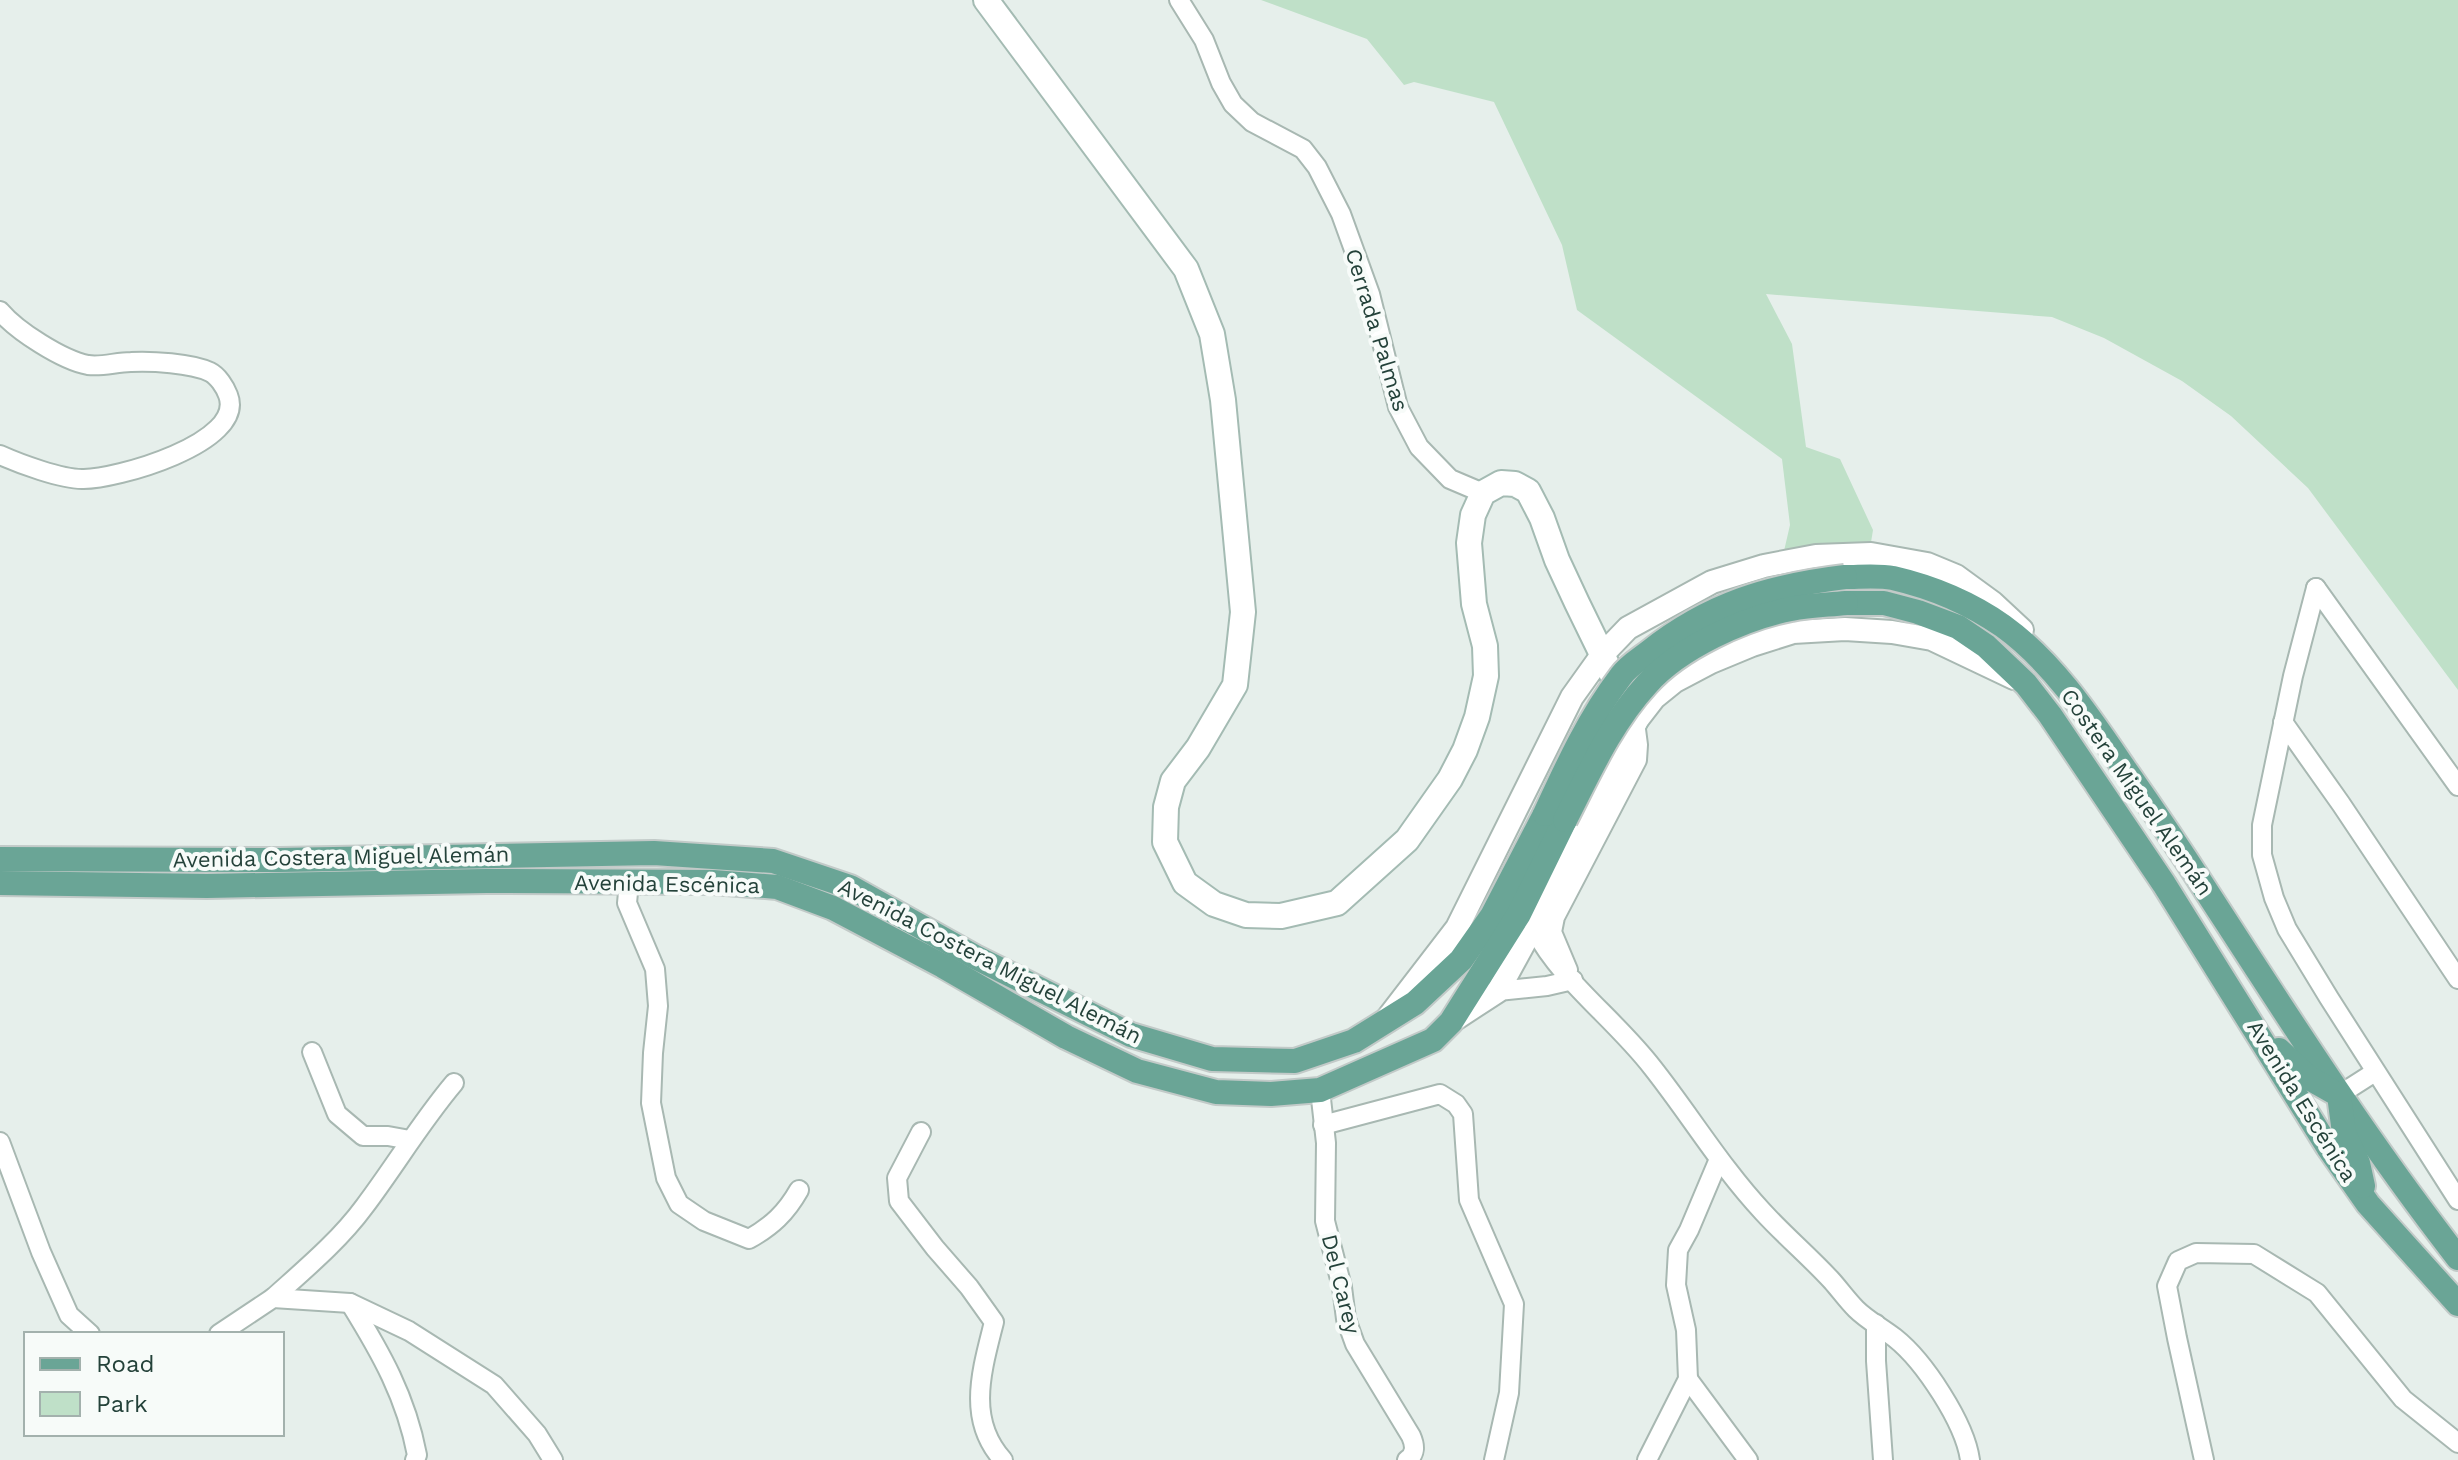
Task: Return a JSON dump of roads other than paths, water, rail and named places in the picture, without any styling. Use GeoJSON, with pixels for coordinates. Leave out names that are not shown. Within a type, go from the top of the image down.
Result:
{"type":"FeatureCollection","features":[{"type":"Feature","properties":{"kind":"main road"},"geometry":{"type":"LineString","coordinates":[[986,0],[1186,269],[1212,334],[1223,400],[1243,612],[1235,685],[1198,748],[1173,781],[1166,807],[1165,842],[1185,883],[1214,904],[1246,915],[1281,916],[1337,903],[1407,840],[1450,779],[1477,717],[1486,676],[1485,646],[1474,604],[1469,543],[1473,515],[1483,493],[1501,483],[1515,484],[1528,491],[1542,518],[1557,560],[1635,722]]}},
{"type":"Feature","properties":{"kind":"main road","name":"Costera Miguel Alemán"},"geometry":{"type":"LineString","coordinates":[[1378,1067],[1433,1040],[1451,1022],[1519,914],[1585,728],[1623,672],[1663,640],[1707,614],[1745,597],[1794,583],[1845,577],[1890,578],[1938,591],[1974,608],[2005,628],[2045,664],[2096,727],[2339,1095],[2458,1258]]}},
{"type":"Feature","properties":{"kind":"main road","name":"Costera Miguel Alemán"},"geometry":{"type":"LineString","coordinates":[[1354,1041],[1415,1003],[1461,960],[1647,683],[1698,643],[1753,620],[1792,609],[1846,603],[1884,603],[1958,627],[1986,646],[2026,684],[2050,715],[2164,884]]}},
{"type":"Feature","properties":{"kind":"main road","name":"Avenida Costera Miguel Alemán"},"geometry":{"type":"LineString","coordinates":[[0,859],[280,860],[654,853],[773,861],[850,887],[975,957],[1131,1035],[1212,1059],[1295,1061],[1354,1041]]}},
{"type":"Feature","properties":{"kind":"main road","name":"Avenida Escénica"},"geometry":{"type":"LineString","coordinates":[[0,883],[207,886],[486,881],[713,882],[777,887],[833,908],[943,966],[1066,1037],[1137,1071],[1216,1092],[1271,1094],[1320,1090],[1378,1067]]}},
{"type":"Feature","properties":{"kind":"main road","name":"Avenida Escénica"},"geometry":{"type":"LineString","coordinates":[[2164,884],[2328,1147],[2368,1204],[2458,1304]]}},
{"type":"Feature","properties":{"kind":"main road"},"geometry":{"type":"LineString","coordinates":[[2255,1027],[2309,1078],[2339,1095],[2344,1133],[2358,1163],[2368,1204]]}},
{"type":"Feature","properties":{"kind":"street","name":"Cerrada Palmas"},"geometry":{"type":"LineString","coordinates":[[1179,0],[1204,40],[1233,104],[1252,122],[1303,149],[1317,167],[1341,214],[1370,294],[1398,407],[1419,447],[1450,479],[1483,493]]}},
{"type":"Feature","properties":{"kind":"street"},"geometry":{"type":"LineString","coordinates":[[0,311],[41,344],[86,364],[173,364],[209,371],[221,383],[230,402],[223,421],[201,442],[175,456],[129,473],[81,480],[23,465],[0,455]]}},
{"type":"Feature","properties":{"kind":"street"},"geometry":{"type":"LineString","coordinates":[[1386,1020],[1457,928],[1559,721],[1602,655],[1628,628],[1712,582],[1764,566],[1816,556],[1871,554],[1927,564],[1956,576],[2017,624],[2045,664]]}},
{"type":"Feature","properties":{"kind":"street"},"geometry":{"type":"LineString","coordinates":[[2458,786],[2316,588],[2283,722],[2262,825],[2262,855],[2287,929],[2458,1200]]}},
{"type":"Feature","properties":{"kind":"street"},"geometry":{"type":"LineString","coordinates":[[1451,1022],[1498,991],[1595,813],[1635,722],[1654,698],[1675,681],[1711,662],[1793,632],[1845,629],[1932,639],[2026,684]]}},
{"type":"Feature","properties":{"kind":"street"},"geometry":{"type":"LineString","coordinates":[[1573,980],[1552,932],[1555,917],[1637,760],[1635,722]]}},
{"type":"Feature","properties":{"kind":"street"},"geometry":{"type":"LineString","coordinates":[[2283,722],[2458,979]]}},
{"type":"Feature","properties":{"kind":"street"},"geometry":{"type":"LineString","coordinates":[[629,882],[627,903],[655,969],[658,1006],[651,1103],[666,1178],[679,1204],[704,1221],[749,1239],[772,1226],[788,1209],[799,1190]]}},
{"type":"Feature","properties":{"kind":"street"},"geometry":{"type":"LineString","coordinates":[[1534,929],[1546,953],[1651,1065],[1719,1159],[1762,1211],[1858,1311],[1897,1339],[1948,1402],[1968,1444],[1970,1460]]}},
{"type":"Feature","properties":{"kind":"street"},"geometry":{"type":"LineString","coordinates":[[1498,991],[1573,980]]}},
{"type":"Feature","properties":{"kind":"street"},"geometry":{"type":"LineString","coordinates":[[312,1052],[337,1114],[363,1136],[410,1140]]}},
{"type":"Feature","properties":{"kind":"street"},"geometry":{"type":"LineString","coordinates":[[2339,1095],[2375,1072]]}},
{"type":"Feature","properties":{"kind":"street"},"geometry":{"type":"LineString","coordinates":[[222,1332],[273,1298],[323,1253],[363,1210],[428,1114],[454,1083]]}},
{"type":"Feature","properties":{"kind":"street","name":"Del Carey"},"geometry":{"type":"LineString","coordinates":[[1320,1090],[1326,1143],[1325,1221],[1342,1287],[1346,1319],[1355,1344],[1411,1436],[1414,1453],[1407,1460]]}},
{"type":"Feature","properties":{"kind":"street"},"geometry":{"type":"LineString","coordinates":[[1323,1125],[1440,1094],[1456,1104],[1463,1114],[1469,1200],[1514,1304],[1509,1393],[1494,1460]]}},
{"type":"Feature","properties":{"kind":"street"},"geometry":{"type":"LineString","coordinates":[[921,1132],[897,1178],[899,1201],[994,1322],[981,1375],[981,1421],[991,1446],[1003,1460]]}},
{"type":"Feature","properties":{"kind":"street"},"geometry":{"type":"LineString","coordinates":[[0,1142],[41,1252],[69,1315],[88,1332]]}},
{"type":"Feature","properties":{"kind":"street"},"geometry":{"type":"LineString","coordinates":[[1647,1460],[1688,1379],[1686,1330],[1676,1285],[1678,1250],[1719,1159]]}},
{"type":"Feature","properties":{"kind":"street"},"geometry":{"type":"LineString","coordinates":[[2204,1460],[2167,1286],[2178,1261],[2196,1253],[2254,1254],[2317,1293],[2403,1399],[2458,1443]]}},
{"type":"Feature","properties":{"kind":"street"},"geometry":{"type":"LineString","coordinates":[[273,1298],[350,1303],[409,1331],[494,1385],[537,1434],[553,1460]]}},
{"type":"Feature","properties":{"kind":"street"},"geometry":{"type":"LineString","coordinates":[[350,1303],[380,1353],[410,1420],[417,1455],[415,1460]]}},
{"type":"Feature","properties":{"kind":"street"},"geometry":{"type":"LineString","coordinates":[[1876,1324],[1883,1460]]}},
{"type":"Feature","properties":{"kind":"street"},"geometry":{"type":"LineString","coordinates":[[1688,1379],[1748,1460]]}}]}
